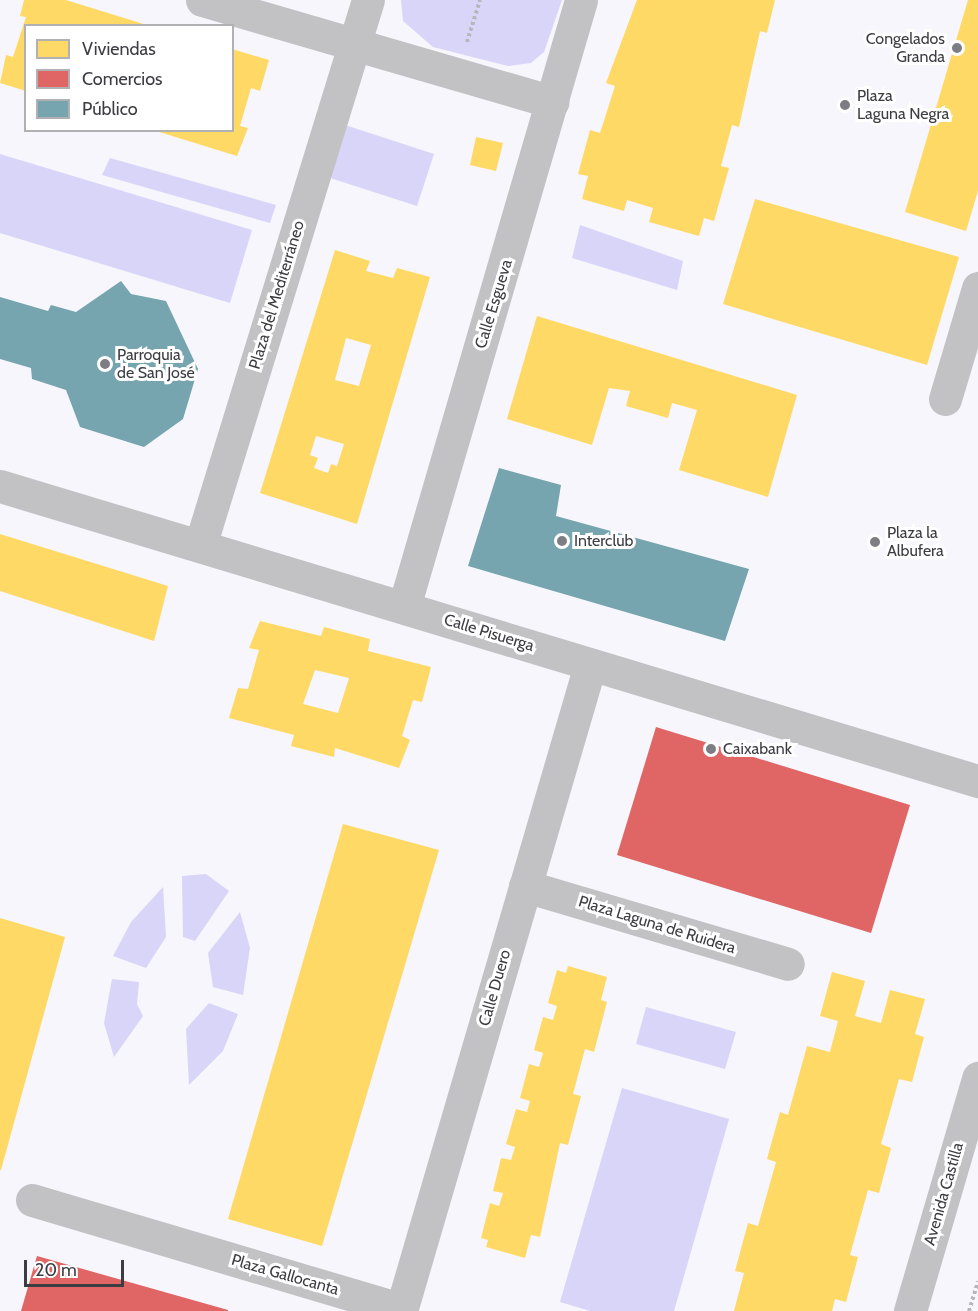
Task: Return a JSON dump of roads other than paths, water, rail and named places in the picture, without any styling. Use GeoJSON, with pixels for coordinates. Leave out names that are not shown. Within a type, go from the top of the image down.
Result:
{"type":"FeatureCollection","features":[{"type":"Feature","properties":{"kind":"street"},"geometry":{"type":"LineString","coordinates":[[202,0],[552,102]]}},
{"type":"Feature","properties":{"kind":"street","name":"Plaza del Mediterráneo"},"geometry":{"type":"LineString","coordinates":[[200,546],[368,0]]}},
{"type":"Feature","properties":{"kind":"street","name":"Calle Esgueva"},"geometry":{"type":"LineString","coordinates":[[404,607],[581,0]]}},
{"type":"Feature","properties":{"kind":"street"},"geometry":{"type":"LineString","coordinates":[[945,399],[978,288]]}},
{"type":"Feature","properties":{"kind":"street","name":"Calle Pisuerga"},"geometry":{"type":"LineString","coordinates":[[0,486],[978,781]]}},
{"type":"Feature","properties":{"kind":"street","name":"Calle Duero"},"geometry":{"type":"LineString","coordinates":[[401,1310],[590,665]]}},
{"type":"Feature","properties":{"kind":"street","name":"Plaza Laguna de Ruidera"},"geometry":{"type":"LineString","coordinates":[[525,886],[788,964]]}},
{"type":"Feature","properties":{"kind":"street","name":"Avenida Castilla"},"geometry":{"type":"LineString","coordinates":[[910,1311],[978,1078]]}},
{"type":"Feature","properties":{"kind":"street","name":"Plaza Gallocanta"},"geometry":{"type":"LineString","coordinates":[[32,1200],[401,1310]]}},
{"type":"Feature","properties":{"kind":"place","name":"Congelados Granda"},"geometry":{"type":"Point","coordinates":[957,48]}},
{"type":"Feature","properties":{"kind":"place","name":"Plaza Laguna Negra"},"geometry":{"type":"Point","coordinates":[845,105]}},
{"type":"Feature","properties":{"kind":"place","name":"Parroquia de San José"},"geometry":{"type":"Point","coordinates":[105,364]}},
{"type":"Feature","properties":{"kind":"place","name":"Interclub"},"geometry":{"type":"Point","coordinates":[562,541]}},
{"type":"Feature","properties":{"kind":"place","name":"Plaza la Albufera"},"geometry":{"type":"Point","coordinates":[875,542]}},
{"type":"Feature","properties":{"kind":"place","name":"Caixabank"},"geometry":{"type":"Point","coordinates":[711,749]}}]}
